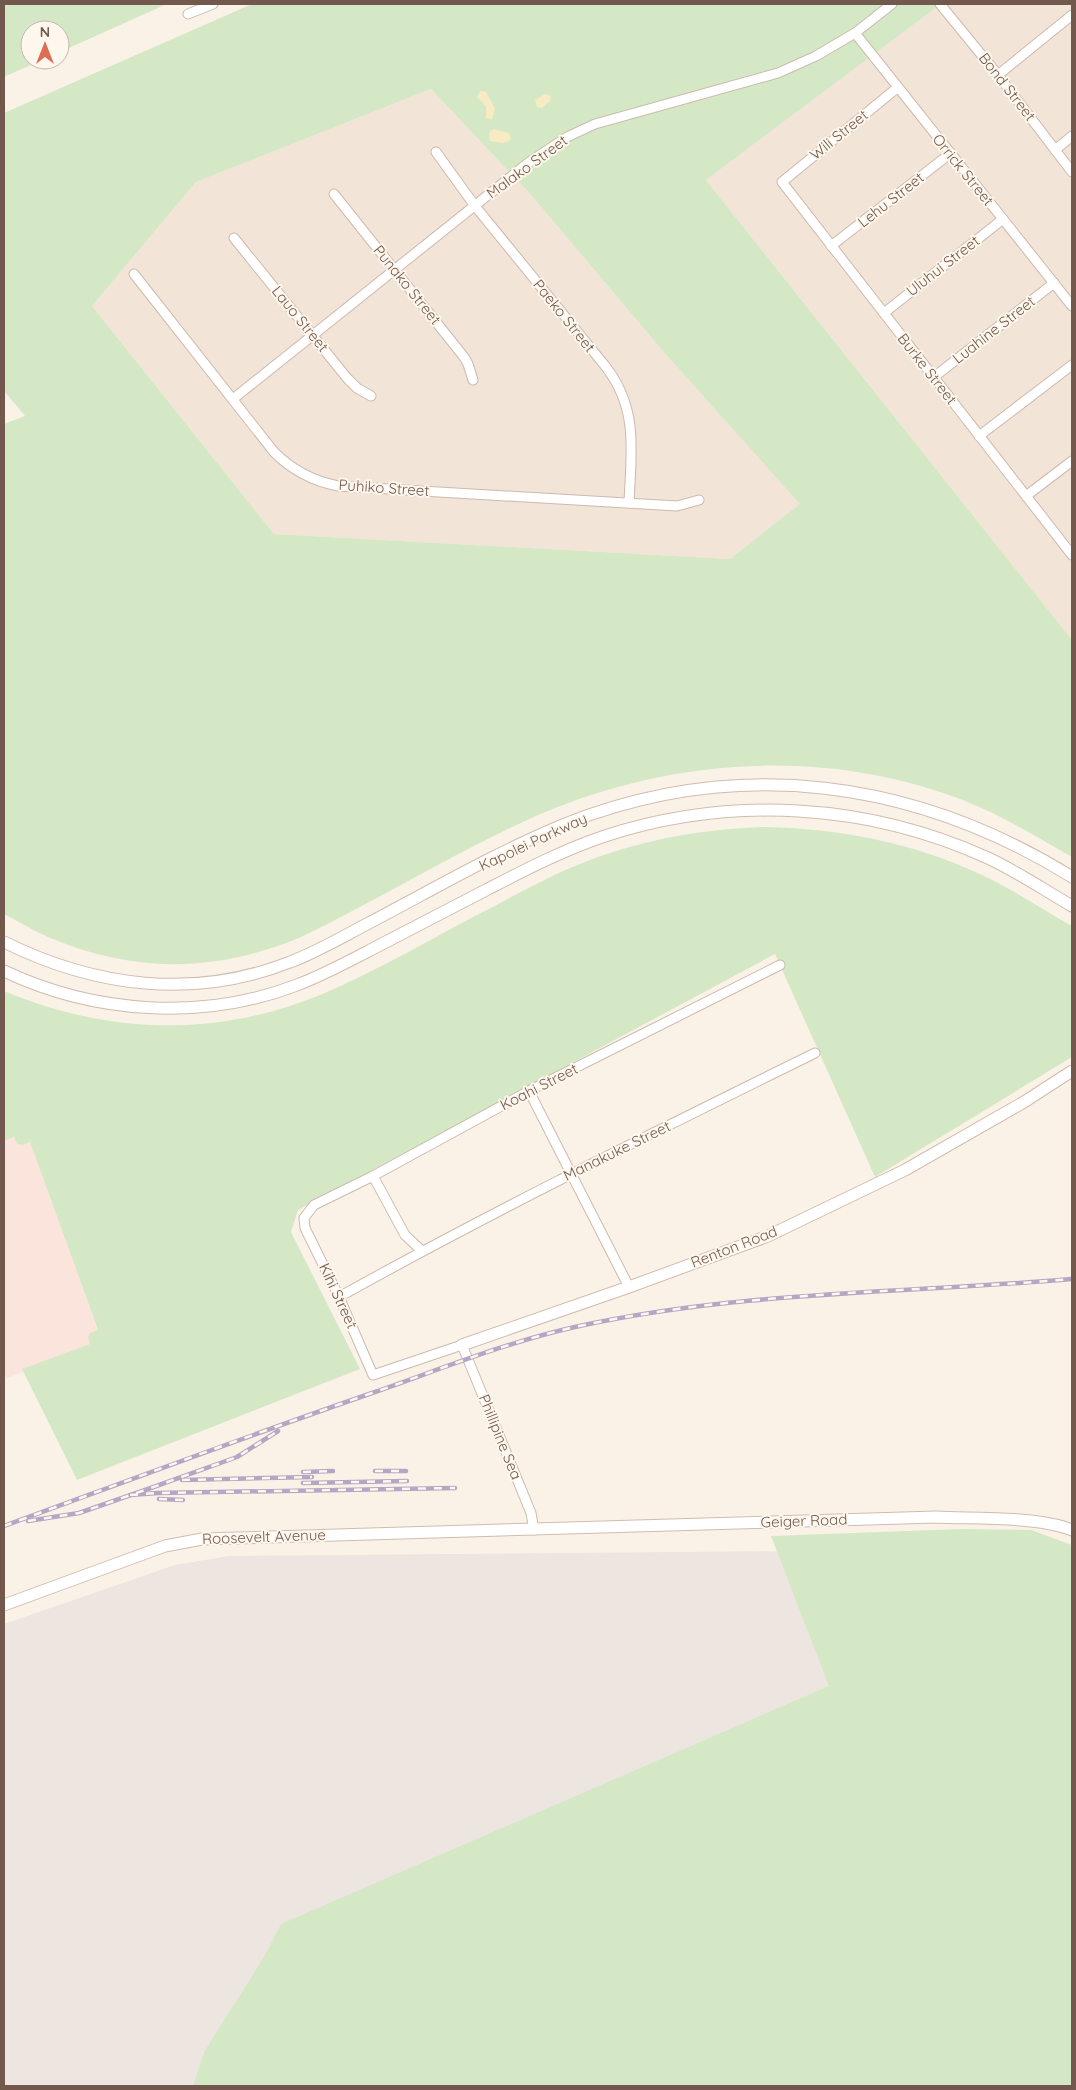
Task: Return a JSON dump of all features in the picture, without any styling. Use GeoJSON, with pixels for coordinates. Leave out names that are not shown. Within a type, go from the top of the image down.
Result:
{"type":"FeatureCollection","features":[{"type":"Feature","properties":{"kind":"main road","name":"Kapolei Parkway"},"geometry":{"type":"LineString","coordinates":[[4,942],[27,954],[66,969],[128,982],[190,984],[243,976],[307,955],[518,846],[573,821],[614,807],[665,795],[743,786],[822,788],[874,795],[918,806],[951,816],[1000,837],[1048,861],[1072,877]]}},
{"type":"Feature","properties":{"kind":"main road","name":"Kapolei Parkway"},"geometry":{"type":"LineString","coordinates":[[4,971],[58,992],[123,1006],[190,1008],[253,998],[294,986],[334,969],[526,870],[577,846],[656,822],[739,810],[793,810],[844,815],[919,832],[991,860],[1072,906]]}},
{"type":"Feature","properties":{"kind":"main road","name":"Renton Road"},"geometry":{"type":"LineString","coordinates":[[462,1345],[768,1236],[905,1170],[1024,1102],[1072,1071]]}},
{"type":"Feature","properties":{"kind":"main road","name":"Geiger Road"},"geometry":{"type":"LineString","coordinates":[[534,1530],[936,1517],[1022,1521],[1064,1526],[1072,1530]]}},
{"type":"Feature","properties":{"kind":"main road","name":"Roosevelt Avenue"},"geometry":{"type":"LineString","coordinates":[[4,1605],[165,1546],[191,1540],[264,1536],[534,1530]]}},
{"type":"Feature","properties":{"kind":"street"},"geometry":{"type":"LineString","coordinates":[[188,14],[213,4]]}},
{"type":"Feature","properties":{"kind":"street","name":"Malako Street"},"geometry":{"type":"LineString","coordinates":[[233,399],[542,152],[580,130],[632,113],[778,73],[816,56],[855,33],[892,4]]}},
{"type":"Feature","properties":{"kind":"street","name":"Bond Street"},"geometry":{"type":"LineString","coordinates":[[940,4],[998,74],[1072,172]]}},
{"type":"Feature","properties":{"kind":"street"},"geometry":{"type":"LineString","coordinates":[[998,74],[1072,15]]}},
{"type":"Feature","properties":{"kind":"street","name":"Orrick Street"},"geometry":{"type":"LineString","coordinates":[[855,33],[1072,306]]}},
{"type":"Feature","properties":{"kind":"street","name":"Wili Street"},"geometry":{"type":"LineString","coordinates":[[782,182],[897,88]]}},
{"type":"Feature","properties":{"kind":"street"},"geometry":{"type":"LineString","coordinates":[[1055,150],[1072,136]]}},
{"type":"Feature","properties":{"kind":"street","name":"Paeko Street"},"geometry":{"type":"LineString","coordinates":[[436,152],[475,206],[618,384],[628,408],[632,431],[629,503]]}},
{"type":"Feature","properties":{"kind":"street","name":"Lehu Street"},"geometry":{"type":"LineString","coordinates":[[831,246],[951,153]]}},
{"type":"Feature","properties":{"kind":"street","name":"Burke Street"},"geometry":{"type":"LineString","coordinates":[[782,182],[1072,554]]}},
{"type":"Feature","properties":{"kind":"street","name":"Punako Street"},"geometry":{"type":"LineString","coordinates":[[334,194],[464,357],[473,380]]}},
{"type":"Feature","properties":{"kind":"street","name":"Uluhui Street"},"geometry":{"type":"LineString","coordinates":[[884,313],[1003,219]]}},
{"type":"Feature","properties":{"kind":"street","name":"Lauo Street"},"geometry":{"type":"LineString","coordinates":[[234,238],[352,383],[370,396]]}},
{"type":"Feature","properties":{"kind":"street","name":"Puhiko Street"},"geometry":{"type":"LineString","coordinates":[[134,274],[283,460],[303,474],[338,486],[677,506],[699,500]]}},
{"type":"Feature","properties":{"kind":"street","name":"Luahine Street"},"geometry":{"type":"LineString","coordinates":[[934,377],[1054,282]]}},
{"type":"Feature","properties":{"kind":"street"},"geometry":{"type":"LineString","coordinates":[[979,436],[1072,364]]}},
{"type":"Feature","properties":{"kind":"street"},"geometry":{"type":"LineString","coordinates":[[1026,496],[1072,460]]}},
{"type":"Feature","properties":{"kind":"street","name":"Koahi Street"},"geometry":{"type":"LineString","coordinates":[[304,1218],[314,1205],[373,1176],[530,1091],[780,965]]}},
{"type":"Feature","properties":{"kind":"street","name":"Manakuke Street"},"geometry":{"type":"LineString","coordinates":[[339,1297],[422,1251],[572,1173],[815,1053]]}},
{"type":"Feature","properties":{"kind":"street"},"geometry":{"type":"LineString","coordinates":[[530,1091],[629,1287]]}},
{"type":"Feature","properties":{"kind":"street"},"geometry":{"type":"LineString","coordinates":[[373,1176],[405,1235],[422,1251]]}},
{"type":"Feature","properties":{"kind":"street","name":"Kihi Street"},"geometry":{"type":"LineString","coordinates":[[304,1218],[305,1228],[374,1375]]}},
{"type":"Feature","properties":{"kind":"street","name":"Renton Road"},"geometry":{"type":"LineString","coordinates":[[374,1375],[462,1345]]}},
{"type":"Feature","properties":{"kind":"street","name":"Phillipine Sea"},"geometry":{"type":"LineString","coordinates":[[462,1345],[531,1513],[534,1530]]}},
{"type":"Feature","properties":{"kind":"shaded area"},"geometry":{"type":"Polygon","coordinates":[[[941,4],[1072,4],[1072,640],[706,180],[941,4]]]}},
{"type":"Feature","properties":{"kind":"shaded area"},"geometry":{"type":"Polygon","coordinates":[[[431,89],[532,196],[662,350],[801,504],[730,559],[274,534],[92,306],[196,182],[431,89]]]}},
{"type":"Feature","properties":{"kind":"shaded area"},"geometry":{"type":"Polygon","coordinates":[[[14,1137],[17,1144],[22,1145],[30,1142],[98,1331],[90,1333],[90,1344],[23,1369],[24,1372],[4,1379],[4,1141],[14,1137]]]}},
{"type":"Feature","properties":{"kind":"shaded area"},"geometry":{"type":"Polygon","coordinates":[[[1035,1549],[1072,2086],[4,2086],[4,1624],[175,1565],[229,1556],[1035,1549]]]}},
{"type":"Feature","properties":{"kind":"green space"},"geometry":{"type":"Polygon","coordinates":[[[4,4],[167,4],[70,48],[70,20],[20,20],[20,70],[4,77],[4,4]]]}},
{"type":"Feature","properties":{"kind":"green space"},"geometry":{"type":"Polygon","coordinates":[[[252,4],[941,4],[706,180],[1072,640],[1072,857],[993,813],[965,801],[912,784],[858,772],[804,766],[749,766],[694,771],[640,781],[587,796],[506,830],[299,938],[236,958],[204,963],[173,964],[111,957],[79,949],[48,937],[4,914],[4,424],[25,416],[4,391],[4,113],[252,4]],[[431,89],[196,182],[92,306],[274,534],[730,559],[800,504],[662,350],[532,196],[431,89]]]}},
{"type":"Feature","properties":{"kind":"green space"},"geometry":{"type":"Polygon","coordinates":[[[767,827],[795,828],[850,835],[904,846],[930,854],[994,881],[1072,926],[1072,1057],[875,1177],[775,954],[298,1210],[291,1232],[360,1369],[77,1480],[22,1369],[90,1344],[88,1337],[90,1333],[98,1330],[30,1142],[22,1145],[17,1144],[14,1137],[4,1141],[4,991],[82,1016],[122,1022],[161,1025],[201,1024],[241,1019],[280,1009],[340,986],[380,967],[531,886],[585,862],[652,841],[720,830],[767,827]]]}},
{"type":"Feature","properties":{"kind":"green space"},"geometry":{"type":"Polygon","coordinates":[[[961,1529],[1031,1530],[1072,1545],[1072,2086],[193,2086],[204,2052],[264,1957],[281,1924],[829,1686],[771,1536],[961,1529]]]}},
{"type":"Feature","properties":{"kind":"sand"},"geometry":{"type":"Polygon","coordinates":[[[480,91],[486,92],[495,109],[492,119],[486,118],[486,106],[477,97],[480,91]]]}},
{"type":"Feature","properties":{"kind":"sand"},"geometry":{"type":"Polygon","coordinates":[[[545,94],[551,96],[550,101],[542,108],[537,107],[535,100],[545,94]]]}},
{"type":"Feature","properties":{"kind":"sand"},"geometry":{"type":"Polygon","coordinates":[[[493,129],[509,133],[511,140],[503,143],[490,141],[489,133],[493,129]]]}},
{"type":"Feature","properties":{"kind":"railway"},"geometry":{"type":"LineString","coordinates":[[4,1526],[474,1356],[524,1340],[575,1327],[636,1315],[760,1300],[1072,1279]]}},
{"type":"Feature","properties":{"kind":"railway"},"geometry":{"type":"LineString","coordinates":[[28,1521],[79,1513],[237,1457],[278,1431]]}},
{"type":"Feature","properties":{"kind":"railway"},"geometry":{"type":"LineString","coordinates":[[303,1472],[333,1471]]}},
{"type":"Feature","properties":{"kind":"railway"},"geometry":{"type":"LineString","coordinates":[[375,1471],[406,1471]]}},
{"type":"Feature","properties":{"kind":"railway"},"geometry":{"type":"LineString","coordinates":[[182,1480],[312,1477]]}},
{"type":"Feature","properties":{"kind":"railway"},"geometry":{"type":"LineString","coordinates":[[303,1483],[407,1481]]}},
{"type":"Feature","properties":{"kind":"railway"},"geometry":{"type":"LineString","coordinates":[[130,1495],[455,1488]]}},
{"type":"Feature","properties":{"kind":"railway"},"geometry":{"type":"LineString","coordinates":[[159,1499],[183,1500]]}}]}
